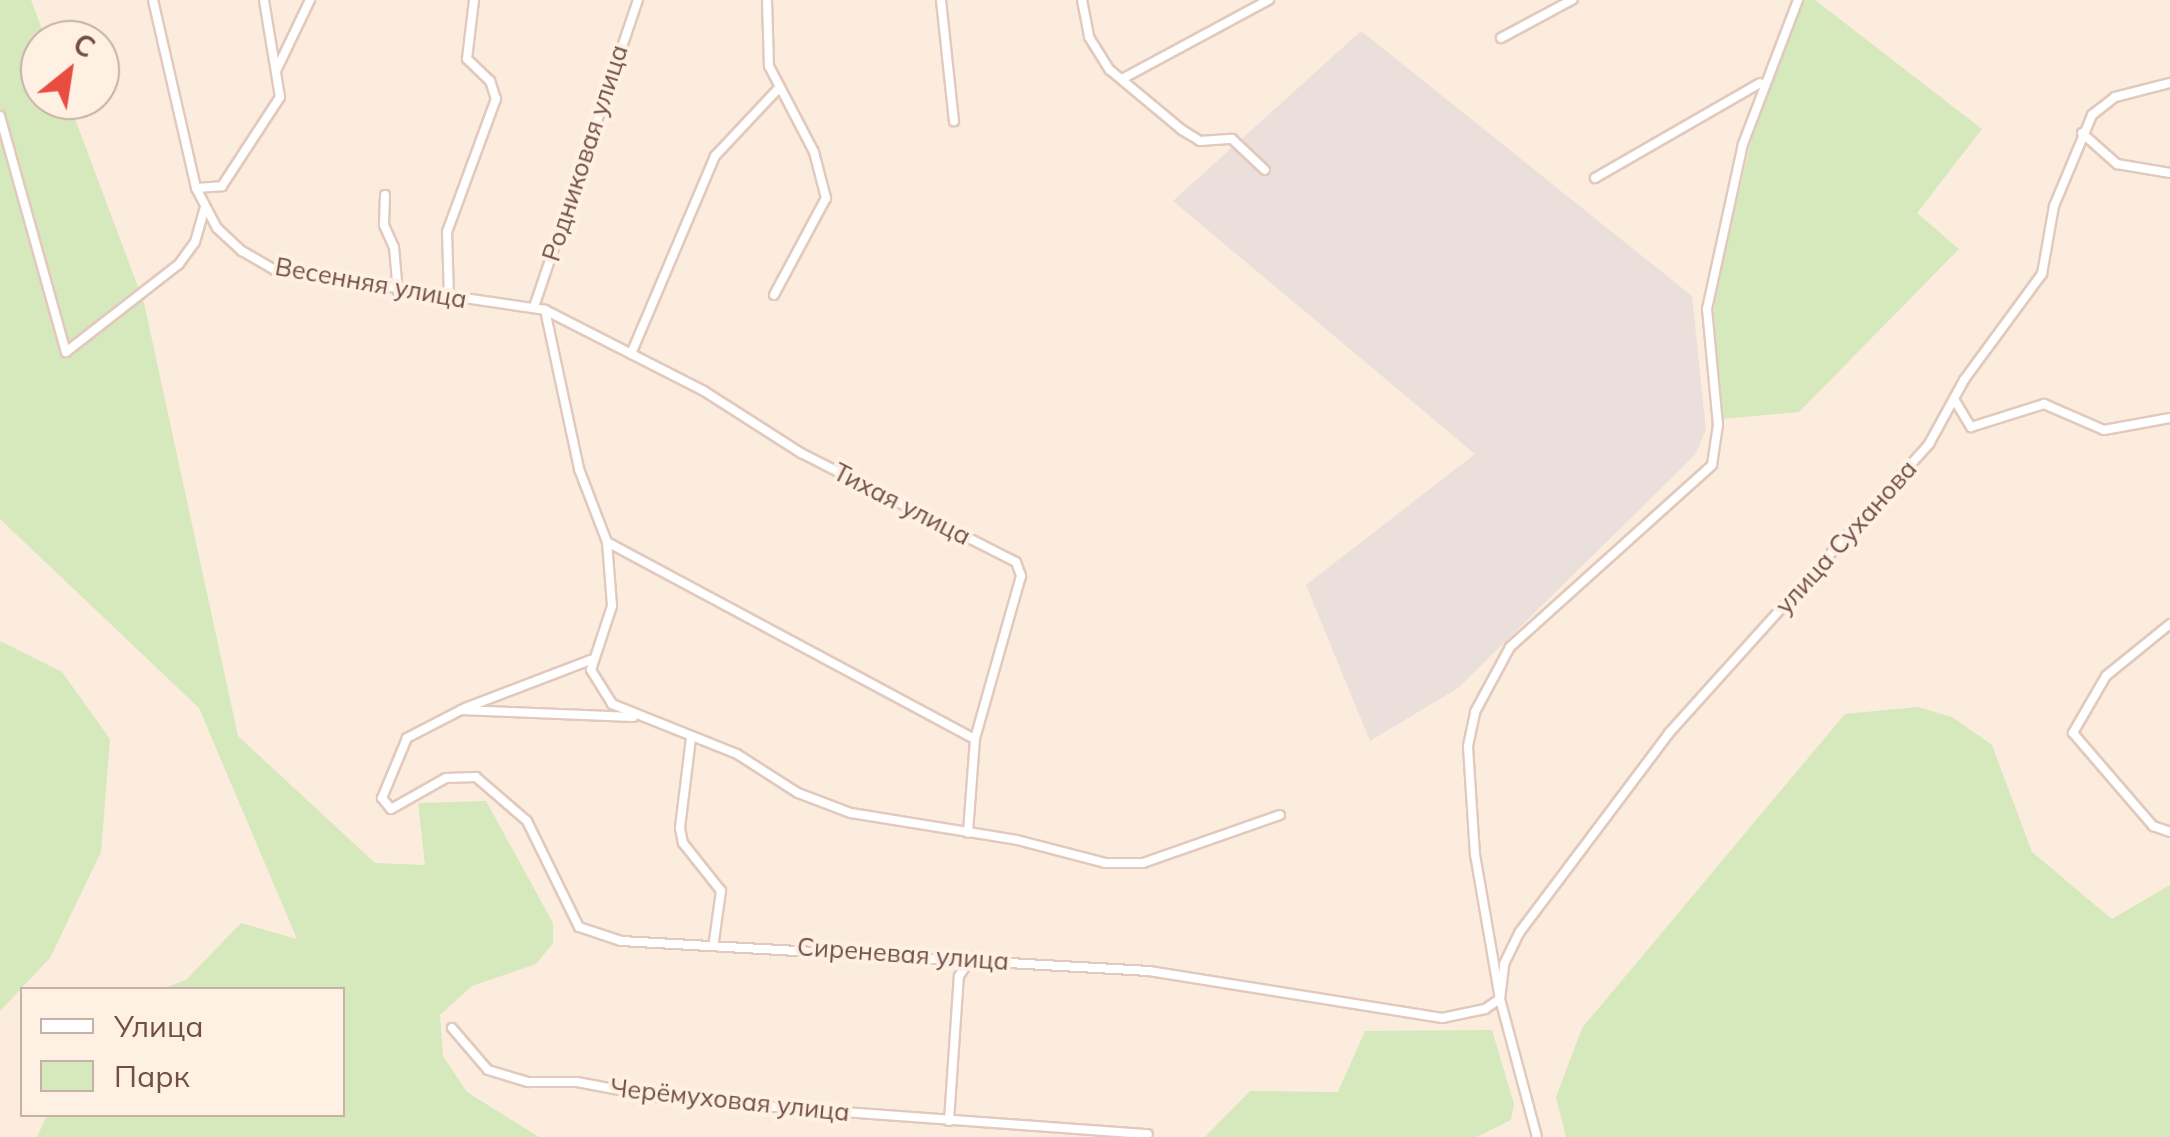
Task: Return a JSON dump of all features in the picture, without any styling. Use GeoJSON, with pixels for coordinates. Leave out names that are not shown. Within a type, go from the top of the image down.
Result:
{"type":"FeatureCollection","features":[{"type":"Feature","properties":{"kind":"street","name":"Весенняя улица"},"geometry":{"type":"LineString","coordinates":[[153,0],[196,188],[229,242],[275,270],[398,292],[540,308]]}},
{"type":"Feature","properties":{"kind":"street"},"geometry":{"type":"LineString","coordinates":[[196,188],[214,192],[231,176],[274,110],[276,71],[264,0]]}},
{"type":"Feature","properties":{"kind":"street"},"geometry":{"type":"LineString","coordinates":[[276,71],[310,0]]}},
{"type":"Feature","properties":{"kind":"street"},"geometry":{"type":"LineString","coordinates":[[449,298],[447,232],[496,99],[495,89],[467,59],[474,0]]}},
{"type":"Feature","properties":{"kind":"street","name":"Родниковая улица"},"geometry":{"type":"LineString","coordinates":[[540,308],[638,0]]}},
{"type":"Feature","properties":{"kind":"street"},"geometry":{"type":"LineString","coordinates":[[767,0],[769,66],[777,90],[814,152],[826,198],[774,295]]}},
{"type":"Feature","properties":{"kind":"street"},"geometry":{"type":"LineString","coordinates":[[940,0],[954,120]]}},
{"type":"Feature","properties":{"kind":"street"},"geometry":{"type":"LineString","coordinates":[[1082,0],[1089,37],[1122,80],[1182,130],[1200,141],[1232,139],[1266,170]]}},
{"type":"Feature","properties":{"kind":"street"},"geometry":{"type":"LineString","coordinates":[[1122,80],[1269,0]]}},
{"type":"Feature","properties":{"kind":"street"},"geometry":{"type":"LineString","coordinates":[[1501,38],[1572,0]]}},
{"type":"Feature","properties":{"kind":"street"},"geometry":{"type":"LineString","coordinates":[[1537,1137],[1500,999],[1475,855],[1468,746],[1475,712],[1510,648],[1712,465],[1718,425],[1707,309],[1761,82],[1798,0]]}},
{"type":"Feature","properties":{"kind":"street"},"geometry":{"type":"LineString","coordinates":[[1595,178],[1761,82]]}},
{"type":"Feature","properties":{"kind":"street","name":"улица Суханова"},"geometry":{"type":"LineString","coordinates":[[1500,999],[1510,947],[1540,902],[1702,692],[1909,472],[2042,274],[2049,222],[2082,133],[2107,101],[2170,83]]}},
{"type":"Feature","properties":{"kind":"street"},"geometry":{"type":"LineString","coordinates":[[631,354],[714,156],[777,90]]}},
{"type":"Feature","properties":{"kind":"street"},"geometry":{"type":"LineString","coordinates":[[0,116],[66,352],[179,264],[195,242],[205,206]]}},
{"type":"Feature","properties":{"kind":"street"},"geometry":{"type":"LineString","coordinates":[[2082,133],[2117,164],[2170,173]]}},
{"type":"Feature","properties":{"kind":"street"},"geometry":{"type":"LineString","coordinates":[[385,195],[384,225],[394,247],[398,292]]}},
{"type":"Feature","properties":{"kind":"street"},"geometry":{"type":"LineString","coordinates":[[540,308],[580,469],[607,542],[612,606],[592,660],[600,688],[632,717]]}},
{"type":"Feature","properties":{"kind":"street","name":"Тихая улица"},"geometry":{"type":"LineString","coordinates":[[540,308],[704,391],[801,453],[1016,562],[1021,576],[975,739],[968,833]]}},
{"type":"Feature","properties":{"kind":"street"},"geometry":{"type":"LineString","coordinates":[[1954,400],[1970,427],[2044,404],[2104,430],[2170,418]]}},
{"type":"Feature","properties":{"kind":"street"},"geometry":{"type":"LineString","coordinates":[[607,542],[975,739]]}},
{"type":"Feature","properties":{"kind":"street"},"geometry":{"type":"LineString","coordinates":[[2170,624],[2106,676],[2073,733],[2153,826],[2170,832]]}},
{"type":"Feature","properties":{"kind":"street"},"geometry":{"type":"LineString","coordinates":[[461,710],[592,660]]}},
{"type":"Feature","properties":{"kind":"street"},"geometry":{"type":"LineString","coordinates":[[461,710],[632,717],[737,754],[815,801],[1127,865],[1280,815]]}},
{"type":"Feature","properties":{"kind":"street","name":"Сиреневая улица"},"geometry":{"type":"LineString","coordinates":[[461,710],[400,746],[382,791],[391,809],[446,778],[476,778],[527,821],[579,927],[621,941],[714,941],[1149,971],[1442,1018],[1485,1009],[1500,999]]}},
{"type":"Feature","properties":{"kind":"street"},"geometry":{"type":"LineString","coordinates":[[691,738],[680,828],[683,842],[720,892],[714,941]]}},
{"type":"Feature","properties":{"kind":"street"},"geometry":{"type":"LineString","coordinates":[[949,1121],[959,976],[972,957]]}},
{"type":"Feature","properties":{"kind":"street","name":"Черёмуховая улица"},"geometry":{"type":"LineString","coordinates":[[452,1028],[488,1070],[528,1082],[949,1121],[1148,1134]]}},
{"type":"Feature","properties":{"kind":"shaded area"},"geometry":{"type":"Polygon","coordinates":[[[1361,31],[1692,296],[1706,430],[1695,455],[1458,688],[1370,741],[1306,585],[1475,454],[1173,201],[1361,31]]]}},
{"type":"Feature","properties":{"kind":"green space"},"geometry":{"type":"Polygon","coordinates":[[[0,0],[31,0],[38,20],[20,20],[20,120],[75,120],[144,303],[238,736],[375,863],[425,865],[418,803],[486,801],[553,923],[553,943],[536,964],[472,986],[440,1015],[443,1056],[467,1092],[539,1137],[37,1137],[46,1117],[345,1117],[345,987],[167,987],[186,980],[241,923],[297,939],[199,708],[0,519],[0,0]]]}},
{"type":"Feature","properties":{"kind":"green space"},"geometry":{"type":"Polygon","coordinates":[[[1800,0],[1815,0],[1982,129],[1917,213],[1959,249],[1799,412],[1722,419],[1712,358],[1715,296],[1764,85],[1800,0]]]}},
{"type":"Feature","properties":{"kind":"green space"},"geometry":{"type":"Polygon","coordinates":[[[0,641],[62,672],[110,739],[101,852],[50,958],[0,1011],[0,641]]]}},
{"type":"Feature","properties":{"kind":"green space"},"geometry":{"type":"Polygon","coordinates":[[[1918,707],[1952,717],[1992,745],[2032,852],[2112,919],[2170,885],[2170,1137],[1566,1137],[1556,1097],[1582,1028],[1845,714],[1918,707]]]}},
{"type":"Feature","properties":{"kind":"green space"},"geometry":{"type":"Polygon","coordinates":[[[1492,1030],[1514,1104],[1511,1120],[1477,1137],[1205,1137],[1250,1091],[1338,1092],[1365,1031],[1492,1030]]]}}]}
